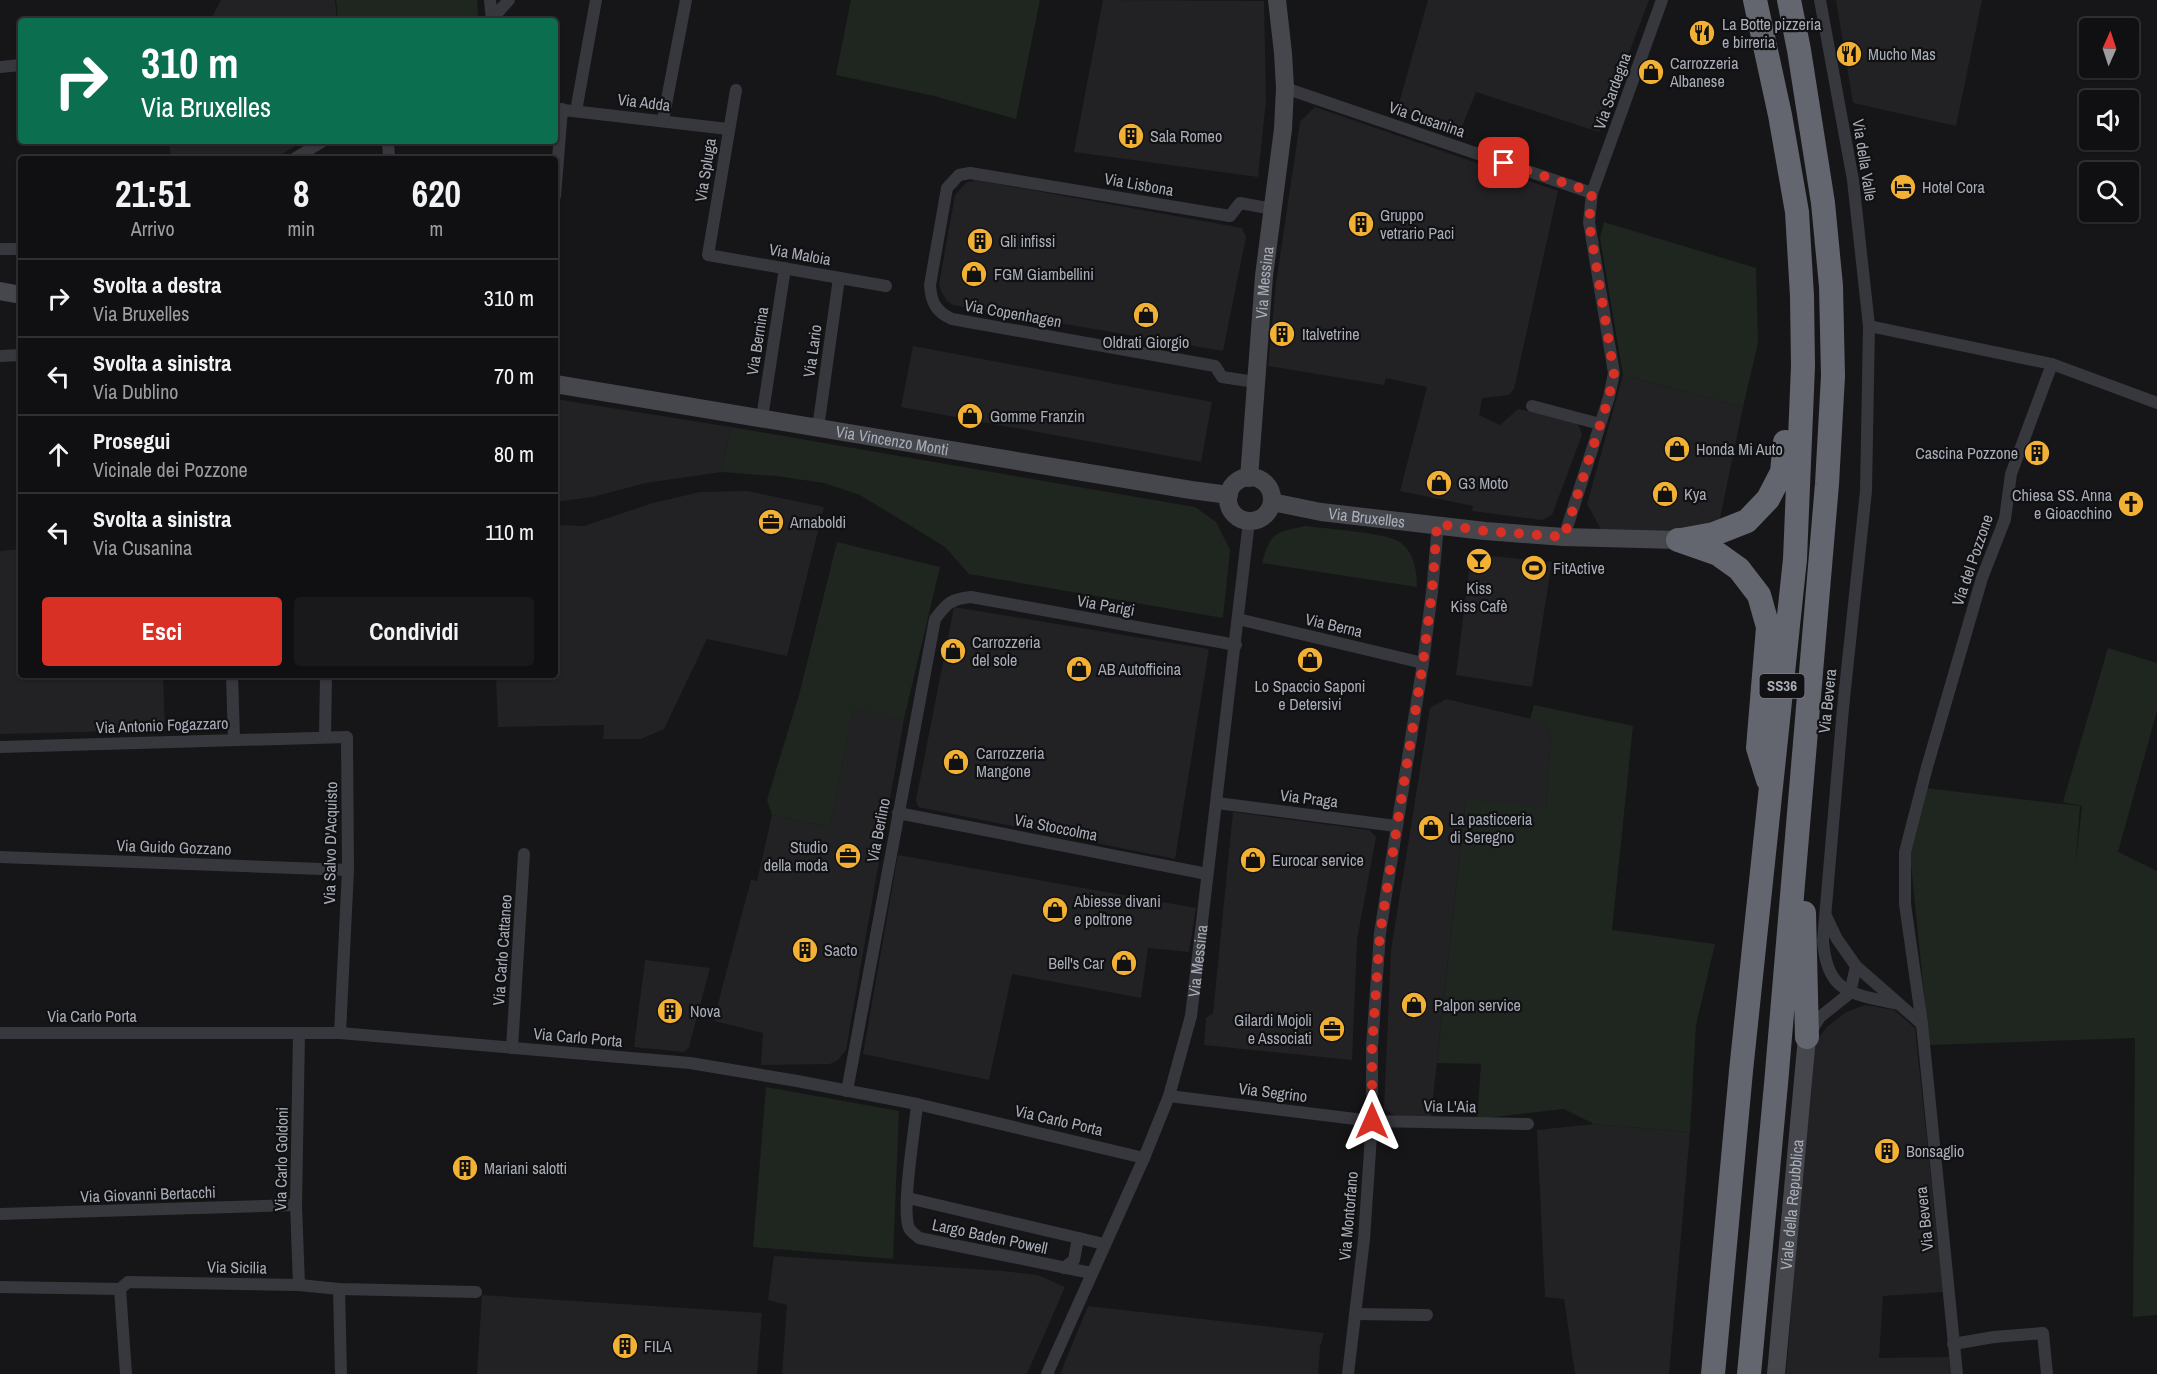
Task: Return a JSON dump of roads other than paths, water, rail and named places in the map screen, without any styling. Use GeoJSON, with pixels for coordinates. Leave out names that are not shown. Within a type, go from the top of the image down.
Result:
{"type":"FeatureCollection","features":[{"type":"Feature","properties":{"kind":"highway","name":"SS36"},"geometry":{"type":"LineString","coordinates":[[1713,1374],[1741,1071],[1795,559],[1803,366],[1803,296],[1797,212],[1780,115],[1755,0]]}},
{"type":"Feature","properties":{"kind":"highway","name":"SS36"},"geometry":{"type":"LineString","coordinates":[[1749,1374],[1800,804],[1827,483],[1833,376],[1831,286],[1824,203],[1789,0]]}},
{"type":"Feature","properties":{"kind":"highway"},"geometry":{"type":"LineString","coordinates":[[1678,540],[1714,534],[1747,521],[1768,499],[1782,472],[1790,385],[1803,366]]}},
{"type":"Feature","properties":{"kind":"highway"},"geometry":{"type":"LineString","coordinates":[[1678,540],[1718,554],[1739,569],[1759,596],[1768,627],[1758,748],[1771,790]]}},
{"type":"Feature","properties":{"kind":"highway"},"geometry":{"type":"LineString","coordinates":[[1800,804],[1807,1037]]}},
{"type":"Feature","properties":{"kind":"highway"},"geometry":{"type":"LineString","coordinates":[[1700,1374],[1706,1354],[1717,1337]]}},
{"type":"Feature","properties":{"kind":"street"},"geometry":{"type":"LineString","coordinates":[[490,0],[491,18]]}},
{"type":"Feature","properties":{"kind":"street"},"geometry":{"type":"LineString","coordinates":[[493,18],[509,0]]}},
{"type":"Feature","properties":{"kind":"street"},"geometry":{"type":"LineString","coordinates":[[576,111],[596,0]]}},
{"type":"Feature","properties":{"kind":"street"},"geometry":{"type":"LineString","coordinates":[[663,120],[686,0]]}},
{"type":"Feature","properties":{"kind":"street","name":"Via Messina"},"geometry":{"type":"LineString","coordinates":[[1249,478],[1264,276],[1283,129],[1285,88],[1277,0]]}},
{"type":"Feature","properties":{"kind":"street","name":"Via Sardegna"},"geometry":{"type":"LineString","coordinates":[[1564,537],[1609,397],[1614,373],[1589,222],[1592,192],[1662,0]]}},
{"type":"Feature","properties":{"kind":"street","name":"Via della Valle"},"geometry":{"type":"LineString","coordinates":[[1820,0],[1853,180],[1869,326]]}},
{"type":"Feature","properties":{"kind":"street"},"geometry":{"type":"LineString","coordinates":[[0,67],[18,65]]}},
{"type":"Feature","properties":{"kind":"street","name":"Via Cusanina"},"geometry":{"type":"LineString","coordinates":[[1285,88],[1592,192]]}},
{"type":"Feature","properties":{"kind":"street","name":"Via Spluga"},"geometry":{"type":"LineString","coordinates":[[708,255],[736,90]]}},
{"type":"Feature","properties":{"kind":"street"},"geometry":{"type":"LineString","coordinates":[[558,131],[559,109]]}},
{"type":"Feature","properties":{"kind":"street","name":"Via Adda"},"geometry":{"type":"LineString","coordinates":[[559,109],[728,129]]}},
{"type":"Feature","properties":{"kind":"street"},"geometry":{"type":"LineString","coordinates":[[299,156],[318,144]]}},
{"type":"Feature","properties":{"kind":"street","name":"Via Copenhagen"},"geometry":{"type":"LineString","coordinates":[[994,176],[970,173],[959,175],[947,188],[930,285],[935,307],[943,315],[952,319],[1215,366],[1222,377],[1255,381]]}},
{"type":"Feature","properties":{"kind":"street","name":"Via Lisbona"},"geometry":{"type":"LineString","coordinates":[[994,176],[1230,216],[1240,203],[1273,209]]}},
{"type":"Feature","properties":{"kind":"street"},"geometry":{"type":"LineString","coordinates":[[0,249],[18,249]]}},
{"type":"Feature","properties":{"kind":"street","name":"Via Maloia"},"geometry":{"type":"LineString","coordinates":[[708,255],[886,286]]}},
{"type":"Feature","properties":{"kind":"street","name":"Via Bernina"},"geometry":{"type":"LineString","coordinates":[[762,418],[785,268]]}},
{"type":"Feature","properties":{"kind":"street","name":"Via Lario"},"geometry":{"type":"LineString","coordinates":[[818,428],[838,278]]}},
{"type":"Feature","properties":{"kind":"street"},"geometry":{"type":"LineString","coordinates":[[0,291],[18,294]]}},
{"type":"Feature","properties":{"kind":"street"},"geometry":{"type":"LineString","coordinates":[[1869,326],[2052,364],[2157,403]]}},
{"type":"Feature","properties":{"kind":"street","name":"Via Bevera"},"geometry":{"type":"LineString","coordinates":[[1850,993],[1832,976],[1825,963],[1823,941],[1843,708],[1866,491],[1869,326]]}},
{"type":"Feature","properties":{"kind":"street"},"geometry":{"type":"LineString","coordinates":[[0,356],[18,355]]}},
{"type":"Feature","properties":{"kind":"street","name":"Via del Pozzone"},"geometry":{"type":"LineString","coordinates":[[1927,767],[1982,578],[2005,519],[2011,474],[2052,364]]}},
{"type":"Feature","properties":{"kind":"street","name":"Via Vincenzo Monti"},"geometry":{"type":"LineString","coordinates":[[558,384],[1229,495]]}},
{"type":"Feature","properties":{"kind":"street"},"geometry":{"type":"LineString","coordinates":[[1532,406],[1600,424]]}},
{"type":"Feature","properties":{"kind":"street"},"geometry":{"type":"LineString","coordinates":[[1249,478],[1255,478],[1266,484],[1272,502],[1261,518],[1249,521],[1242,519],[1231,509],[1229,495],[1236,483],[1249,478]]}},
{"type":"Feature","properties":{"kind":"street","name":"Via Bruxelles"},"geometry":{"type":"LineString","coordinates":[[1272,502],[1321,512],[1485,531],[1564,537],[1678,540]]}},
{"type":"Feature","properties":{"kind":"street","name":"Via Messina"},"geometry":{"type":"LineString","coordinates":[[1047,1374],[1144,1158],[1169,1096],[1191,1016],[1249,521]]}},
{"type":"Feature","properties":{"kind":"street","name":"Via Montorfano"},"geometry":{"type":"LineString","coordinates":[[1348,1374],[1364,1239],[1372,1121],[1372,1047],[1380,933],[1423,663],[1432,592],[1437,524]]}},
{"type":"Feature","properties":{"kind":"street","name":"Via Parigi"},"geometry":{"type":"LineString","coordinates":[[971,597],[1236,645]]}},
{"type":"Feature","properties":{"kind":"street","name":"Via Berlino"},"geometry":{"type":"LineString","coordinates":[[847,1091],[935,619],[945,606],[955,599],[971,597]]}},
{"type":"Feature","properties":{"kind":"street","name":"Via Berna"},"geometry":{"type":"LineString","coordinates":[[1238,619],[1423,663]]}},
{"type":"Feature","properties":{"kind":"street"},"geometry":{"type":"LineString","coordinates":[[232,678],[234,739]]}},
{"type":"Feature","properties":{"kind":"street"},"geometry":{"type":"LineString","coordinates":[[325,737],[326,678]]}},
{"type":"Feature","properties":{"kind":"street","name":"Via Antonio Fogazzaro"},"geometry":{"type":"LineString","coordinates":[[0,747],[325,737]]}},
{"type":"Feature","properties":{"kind":"street","name":"Via Salvo D'Acquisto"},"geometry":{"type":"LineString","coordinates":[[325,737],[347,737],[348,870],[340,1033]]}},
{"type":"Feature","properties":{"kind":"street","name":"Via Bevera"},"geometry":{"type":"LineString","coordinates":[[1927,767],[1905,852],[1905,904],[1922,1024],[1957,1374]]}},
{"type":"Feature","properties":{"kind":"street","name":"Via Praga"},"geometry":{"type":"LineString","coordinates":[[1217,803],[1396,826]]}},
{"type":"Feature","properties":{"kind":"street","name":"Via Stoccolma"},"geometry":{"type":"LineString","coordinates":[[898,813],[1207,874]]}},
{"type":"Feature","properties":{"kind":"street","name":"Via Carlo Cattaneo"},"geometry":{"type":"LineString","coordinates":[[512,1048],[524,854]]}},
{"type":"Feature","properties":{"kind":"street","name":"Via Guido Gozzano"},"geometry":{"type":"LineString","coordinates":[[0,857],[348,870]]}},
{"type":"Feature","properties":{"kind":"street"},"geometry":{"type":"LineString","coordinates":[[1826,915],[1837,939],[1856,966],[1922,1024]]}},
{"type":"Feature","properties":{"kind":"street"},"geometry":{"type":"LineString","coordinates":[[1807,1037],[1820,1017],[1850,993],[1856,966]]}},
{"type":"Feature","properties":{"kind":"street"},"geometry":{"type":"LineString","coordinates":[[1850,993],[1899,1004]]}},
{"type":"Feature","properties":{"kind":"street","name":"Via Carlo Porta"},"geometry":{"type":"LineString","coordinates":[[0,1032],[340,1033],[690,1064],[917,1104],[1144,1158]]}},
{"type":"Feature","properties":{"kind":"street","name":"Via Carlo Goldoni"},"geometry":{"type":"LineString","coordinates":[[298,1285],[296,1205],[299,1033]]}},
{"type":"Feature","properties":{"kind":"street","name":"Viale della Repubblica"},"geometry":{"type":"LineString","coordinates":[[1776,1374],[1807,1037]]}},
{"type":"Feature","properties":{"kind":"street","name":"Via Segrino"},"geometry":{"type":"LineString","coordinates":[[1169,1096],[1372,1121]]}},
{"type":"Feature","properties":{"kind":"street","name":"Largo Baden Powell"},"geometry":{"type":"LineString","coordinates":[[917,1104],[908,1198],[907,1216],[910,1230],[919,1238],[1091,1273]]}},
{"type":"Feature","properties":{"kind":"street","name":"Via L'Aia"},"geometry":{"type":"LineString","coordinates":[[1372,1121],[1528,1124]]}},
{"type":"Feature","properties":{"kind":"street","name":"Largo Baden Powell"},"geometry":{"type":"LineString","coordinates":[[908,1198],[1104,1244]]}},
{"type":"Feature","properties":{"kind":"street","name":"Via Giovanni Bertacchi"},"geometry":{"type":"LineString","coordinates":[[0,1214],[296,1205]]}},
{"type":"Feature","properties":{"kind":"street","name":"Largo Baden Powell"},"geometry":{"type":"LineString","coordinates":[[1064,1268],[1074,1260],[1078,1238]]}},
{"type":"Feature","properties":{"kind":"street","name":"Via Sicilia"},"geometry":{"type":"LineString","coordinates":[[0,1287],[120,1289],[128,1281],[476,1292]]}},
{"type":"Feature","properties":{"kind":"street"},"geometry":{"type":"LineString","coordinates":[[120,1289],[126,1374]]}},
{"type":"Feature","properties":{"kind":"street"},"geometry":{"type":"LineString","coordinates":[[339,1289],[341,1374]]}},
{"type":"Feature","properties":{"kind":"street"},"geometry":{"type":"LineString","coordinates":[[1355,1314],[1427,1315]]}},
{"type":"Feature","properties":{"kind":"street"},"geometry":{"type":"LineString","coordinates":[[1953,1344],[1994,1337],[2043,1333],[2047,1374]]}},
{"type":"Feature","properties":{"kind":"place","name":"La Botte pizzeria e birreria"},"geometry":{"type":"Point","coordinates":[1702,33]}},
{"type":"Feature","properties":{"kind":"place","name":"Mucho Mas"},"geometry":{"type":"Point","coordinates":[1849,54]}},
{"type":"Feature","properties":{"kind":"place","name":"Carrozzeria Albanese"},"geometry":{"type":"Point","coordinates":[1651,72]}},
{"type":"Feature","properties":{"kind":"place","name":"Sala Romeo"},"geometry":{"type":"Point","coordinates":[1131,136]}},
{"type":"Feature","properties":{"kind":"place","name":"Hotel Cora"},"geometry":{"type":"Point","coordinates":[1903,187]}},
{"type":"Feature","properties":{"kind":"place","name":"Gruppo vetrario Paci"},"geometry":{"type":"Point","coordinates":[1361,224]}},
{"type":"Feature","properties":{"kind":"place","name":"Gli infissi"},"geometry":{"type":"Point","coordinates":[980,241]}},
{"type":"Feature","properties":{"kind":"place","name":"FGM Giambellini"},"geometry":{"type":"Point","coordinates":[974,274]}},
{"type":"Feature","properties":{"kind":"place","name":"Oldrati Giorgio"},"geometry":{"type":"Point","coordinates":[1146,315]}},
{"type":"Feature","properties":{"kind":"place","name":"Italvetrine"},"geometry":{"type":"Point","coordinates":[1282,334]}},
{"type":"Feature","properties":{"kind":"place","name":"Gomme Franzin"},"geometry":{"type":"Point","coordinates":[970,416]}},
{"type":"Feature","properties":{"kind":"place","name":"Honda Mi Auto"},"geometry":{"type":"Point","coordinates":[1677,449]}},
{"type":"Feature","properties":{"kind":"place","name":"Cascina Pozzone"},"geometry":{"type":"Point","coordinates":[2037,453]}},
{"type":"Feature","properties":{"kind":"place","name":"G3 Moto"},"geometry":{"type":"Point","coordinates":[1439,483]}},
{"type":"Feature","properties":{"kind":"place","name":"Kya"},"geometry":{"type":"Point","coordinates":[1665,494]}},
{"type":"Feature","properties":{"kind":"place","name":"Chiesa SS. Anna e Gioacchino"},"geometry":{"type":"Point","coordinates":[2131,504]}},
{"type":"Feature","properties":{"kind":"place","name":"Arnaboldi"},"geometry":{"type":"Point","coordinates":[771,522]}},
{"type":"Feature","properties":{"kind":"place","name":"Kiss Kiss Cafè"},"geometry":{"type":"Point","coordinates":[1479,561]}},
{"type":"Feature","properties":{"kind":"place","name":"FitActive"},"geometry":{"type":"Point","coordinates":[1534,568]}},
{"type":"Feature","properties":{"kind":"place","name":"Carrozzeria del sole"},"geometry":{"type":"Point","coordinates":[953,651]}},
{"type":"Feature","properties":{"kind":"place","name":"Lo Spaccio Saponi e Detersivi"},"geometry":{"type":"Point","coordinates":[1310,660]}},
{"type":"Feature","properties":{"kind":"place","name":"AB Autofficina"},"geometry":{"type":"Point","coordinates":[1079,669]}},
{"type":"Feature","properties":{"kind":"place","name":"Carrozzeria Mangone"},"geometry":{"type":"Point","coordinates":[956,762]}},
{"type":"Feature","properties":{"kind":"place","name":"La pasticceria di Seregno"},"geometry":{"type":"Point","coordinates":[1431,828]}},
{"type":"Feature","properties":{"kind":"place","name":"Studio della moda"},"geometry":{"type":"Point","coordinates":[848,856]}},
{"type":"Feature","properties":{"kind":"place","name":"Eurocar service"},"geometry":{"type":"Point","coordinates":[1253,860]}},
{"type":"Feature","properties":{"kind":"place","name":"Abiesse divani e poltrone"},"geometry":{"type":"Point","coordinates":[1055,910]}},
{"type":"Feature","properties":{"kind":"place","name":"Sacto"},"geometry":{"type":"Point","coordinates":[805,950]}},
{"type":"Feature","properties":{"kind":"place","name":"Bell's Car"},"geometry":{"type":"Point","coordinates":[1124,963]}},
{"type":"Feature","properties":{"kind":"place","name":"Palpon service"},"geometry":{"type":"Point","coordinates":[1414,1005]}},
{"type":"Feature","properties":{"kind":"place","name":"Nova"},"geometry":{"type":"Point","coordinates":[670,1011]}},
{"type":"Feature","properties":{"kind":"place","name":"Gilardi Mojoli e Associati"},"geometry":{"type":"Point","coordinates":[1332,1029]}},
{"type":"Feature","properties":{"kind":"place","name":"Bonsaglio"},"geometry":{"type":"Point","coordinates":[1887,1151]}},
{"type":"Feature","properties":{"kind":"place","name":"Mariani salotti"},"geometry":{"type":"Point","coordinates":[465,1168]}},
{"type":"Feature","properties":{"kind":"place","name":"FILA"},"geometry":{"type":"Point","coordinates":[625,1346]}}]}
